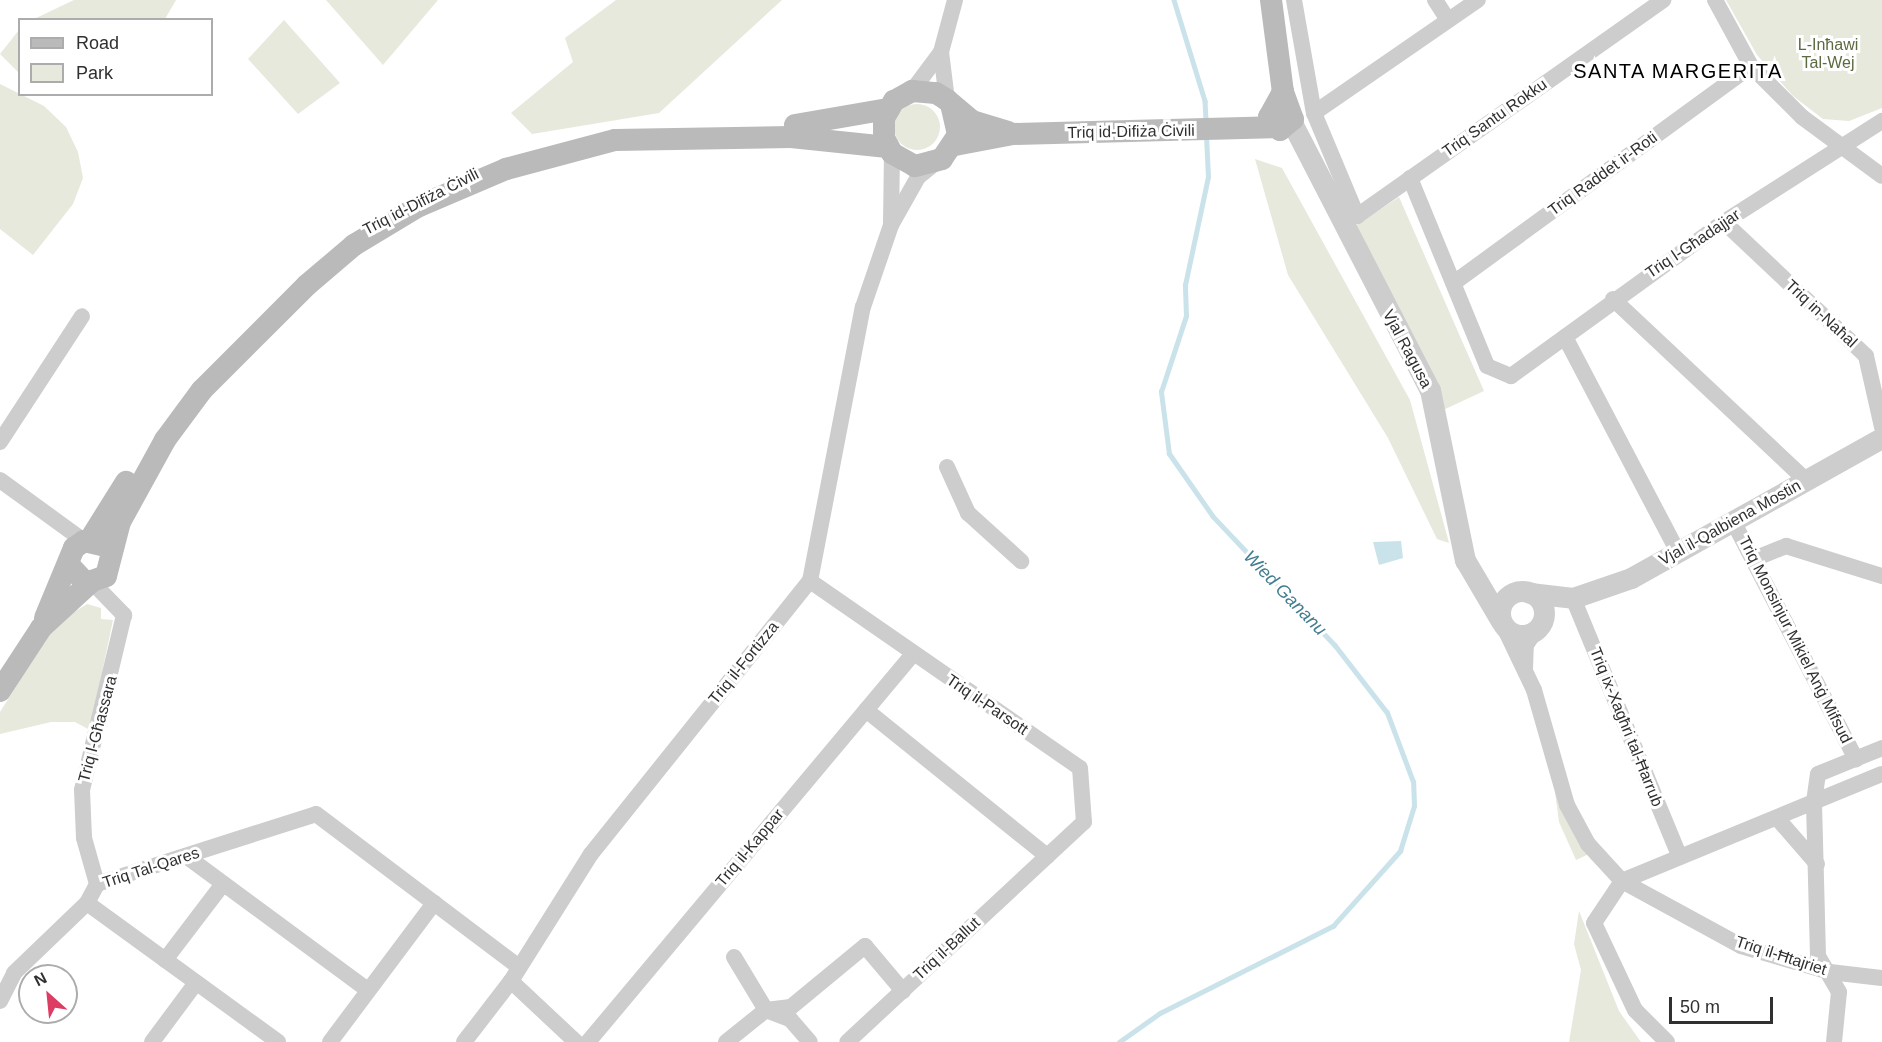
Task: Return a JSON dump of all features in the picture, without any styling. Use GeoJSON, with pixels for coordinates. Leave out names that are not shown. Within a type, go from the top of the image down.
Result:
{"type":"FeatureCollection","features":[{"type":"Feature","properties":{"kind":"main road","name":"Vjal Ragusa"},"geometry":{"type":"LineString","coordinates":[[1271,0],[1280,111]]}},
{"type":"Feature","properties":{"kind":"main road","name":"Triq id-Difiża Ċivili"},"geometry":{"type":"LineString","coordinates":[[0,690],[41,628],[75,547],[194,383],[302,275],[349,238],[404,207],[503,162],[611,132],[779,127],[840,121],[888,109],[912,91],[949,102],[972,121],[1013,134]]}},
{"type":"Feature","properties":{"kind":"main road"},"geometry":{"type":"LineString","coordinates":[[934,164],[955,145],[959,124],[949,102]]}},
{"type":"Feature","properties":{"kind":"main road"},"geometry":{"type":"LineString","coordinates":[[1247,125],[1268,108],[1280,111]]}},
{"type":"Feature","properties":{"kind":"main road"},"geometry":{"type":"LineString","coordinates":[[888,109],[883,128],[890,150]]}},
{"type":"Feature","properties":{"kind":"main road"},"geometry":{"type":"LineString","coordinates":[[1247,125],[1280,111]]}},
{"type":"Feature","properties":{"kind":"main road","name":"Triq id-Difiża Ċivili"},"geometry":{"type":"LineString","coordinates":[[955,145],[1013,134],[1209,130],[1247,125]]}},
{"type":"Feature","properties":{"kind":"main road","name":"Triq id-Difiża Ċivili"},"geometry":{"type":"LineString","coordinates":[[41,628],[100,574],[144,478],[202,390],[307,285],[354,245],[419,206],[506,169],[615,140],[790,137],[890,150],[915,166],[934,164]]}},
{"type":"Feature","properties":{"kind":"main road"},"geometry":{"type":"LineString","coordinates":[[75,547],[100,574],[78,579],[75,547]]}},
{"type":"Feature","properties":{"kind":"street"},"geometry":{"type":"LineString","coordinates":[[912,91],[940,52],[955,0]]}},
{"type":"Feature","properties":{"kind":"street"},"geometry":{"type":"LineString","coordinates":[[1294,0],[1314,113],[1478,0]]}},
{"type":"Feature","properties":{"kind":"street"},"geometry":{"type":"LineString","coordinates":[[1435,0],[1448,20]]}},
{"type":"Feature","properties":{"kind":"street","name":"Triq Santu Rokku"},"geometry":{"type":"LineString","coordinates":[[1314,113],[1357,216],[1663,0]]}},
{"type":"Feature","properties":{"kind":"street"},"geometry":{"type":"LineString","coordinates":[[1714,0],[1751,66],[1802,117],[1882,176]]}},
{"type":"Feature","properties":{"kind":"street"},"geometry":{"type":"LineString","coordinates":[[940,52],[949,102]]}},
{"type":"Feature","properties":{"kind":"street","name":"Triq Raddet ir-Roti"},"geometry":{"type":"LineString","coordinates":[[1455,282],[1751,66]]}},
{"type":"Feature","properties":{"kind":"street","name":"Vjal Ragusa"},"geometry":{"type":"LineString","coordinates":[[1280,111],[1314,169],[1430,390],[1472,576],[1502,623],[1526,673],[1567,805],[1588,844],[1622,881]]}},
{"type":"Feature","properties":{"kind":"street","name":"Triq l-Għadajjar"},"geometry":{"type":"LineString","coordinates":[[1455,282],[1487,366],[1511,376],[1613,299],[1724,222],[1882,121]]}},
{"type":"Feature","properties":{"kind":"street","name":"Triq il-Fortizza"},"geometry":{"type":"LineString","coordinates":[[890,150],[891,225]]}},
{"type":"Feature","properties":{"kind":"street","name":"Triq il-Fortizza"},"geometry":{"type":"LineString","coordinates":[[464,1042],[515,974],[591,854],[810,581],[863,307],[891,225],[918,177],[934,164]]}},
{"type":"Feature","properties":{"kind":"street"},"geometry":{"type":"LineString","coordinates":[[1410,178],[1455,282]]}},
{"type":"Feature","properties":{"kind":"street","name":"Triq in-Naħal"},"geometry":{"type":"LineString","coordinates":[[1724,222],[1866,356],[1882,427]]}},
{"type":"Feature","properties":{"kind":"street"},"geometry":{"type":"LineString","coordinates":[[1613,299],[1806,480]]}},
{"type":"Feature","properties":{"kind":"street"},"geometry":{"type":"LineString","coordinates":[[0,442],[82,316]]}},
{"type":"Feature","properties":{"kind":"street"},"geometry":{"type":"LineString","coordinates":[[1565,337],[1678,552]]}},
{"type":"Feature","properties":{"kind":"street","name":"Vjal il-Qalbiena Mostin"},"geometry":{"type":"LineString","coordinates":[[1538,627],[1573,598],[1631,578],[1734,523],[1882,438]]}},
{"type":"Feature","properties":{"kind":"street"},"geometry":{"type":"LineString","coordinates":[[947,467],[968,513],[1021,561]]}},
{"type":"Feature","properties":{"kind":"street"},"geometry":{"type":"LineString","coordinates":[[0,480],[75,547]]}},
{"type":"Feature","properties":{"kind":"street","name":"Triq Monsinjur Mikiel Anġ Mifsud"},"geometry":{"type":"LineString","coordinates":[[1734,523],[1856,759]]}},
{"type":"Feature","properties":{"kind":"street"},"geometry":{"type":"LineString","coordinates":[[1754,559],[1786,546],[1882,576]]}},
{"type":"Feature","properties":{"kind":"street","name":"Triq l-Għassara"},"geometry":{"type":"LineString","coordinates":[[97,884],[84,838],[82,790],[122,612],[100,574]]}},
{"type":"Feature","properties":{"kind":"street"},"geometry":{"type":"LineString","coordinates":[[1472,576],[1526,592],[1541,603],[1538,627],[1520,635],[1502,623],[1504,601],[1526,592]]}},
{"type":"Feature","properties":{"kind":"street","name":"Triq il-Parsott"},"geometry":{"type":"LineString","coordinates":[[810,581],[1080,768],[1084,822],[1047,856]]}},
{"type":"Feature","properties":{"kind":"street","name":"Vjal il-Qalbiena Mostin"},"geometry":{"type":"LineString","coordinates":[[1526,592],[1573,598]]}},
{"type":"Feature","properties":{"kind":"street","name":"Triq ix-Xagħri tal-Ħarrub"},"geometry":{"type":"LineString","coordinates":[[1573,598],[1680,857]]}},
{"type":"Feature","properties":{"kind":"street","name":"Vjal Ragusa"},"geometry":{"type":"LineString","coordinates":[[1526,673],[1527,645],[1538,627]]}},
{"type":"Feature","properties":{"kind":"street","name":"Triq il-Kappar"},"geometry":{"type":"LineString","coordinates":[[588,1042],[913,654]]}},
{"type":"Feature","properties":{"kind":"street"},"geometry":{"type":"LineString","coordinates":[[866,710],[1047,856]]}},
{"type":"Feature","properties":{"kind":"street"},"geometry":{"type":"LineString","coordinates":[[1834,1042],[1839,992],[1830,972],[1818,956],[1814,802],[1818,774],[1882,747]]}},
{"type":"Feature","properties":{"kind":"street"},"geometry":{"type":"LineString","coordinates":[[1667,1042],[1635,1010],[1594,923],[1622,881],[1882,774]]}},
{"type":"Feature","properties":{"kind":"street","name":"Triq Tal-Qares"},"geometry":{"type":"LineString","coordinates":[[0,1001],[14,974],[87,903],[97,884],[316,814],[434,903]]}},
{"type":"Feature","properties":{"kind":"street"},"geometry":{"type":"LineString","coordinates":[[1777,818],[1817,864]]}},
{"type":"Feature","properties":{"kind":"street"},"geometry":{"type":"LineString","coordinates":[[186,856],[368,990]]}},
{"type":"Feature","properties":{"kind":"street","name":"Triq il-Ballut"},"geometry":{"type":"LineString","coordinates":[[847,1042],[1047,856]]}},
{"type":"Feature","properties":{"kind":"street","name":"Triq il-Ħtajriet"},"geometry":{"type":"LineString","coordinates":[[1622,881],[1741,946],[1830,972],[1882,978]]}},
{"type":"Feature","properties":{"kind":"street"},"geometry":{"type":"LineString","coordinates":[[165,960],[223,884]]}},
{"type":"Feature","properties":{"kind":"street"},"geometry":{"type":"LineString","coordinates":[[87,903],[276,1041]]}},
{"type":"Feature","properties":{"kind":"street"},"geometry":{"type":"LineString","coordinates":[[330,1042],[434,903],[515,974],[576,1042]]}},
{"type":"Feature","properties":{"kind":"street"},"geometry":{"type":"LineString","coordinates":[[726,1042],[766,1010],[791,1007],[865,946],[903,991]]}},
{"type":"Feature","properties":{"kind":"street"},"geometry":{"type":"LineString","coordinates":[[734,957],[766,1010],[790,1019],[810,1042]]}},
{"type":"Feature","properties":{"kind":"street"},"geometry":{"type":"LineString","coordinates":[[152,1042],[195,984]]}},
{"type":"Feature","properties":{"kind":"green space"},"geometry":{"type":"Polygon","coordinates":[[[74,0],[176,0],[166,18],[36,18],[74,0]]]}},
{"type":"Feature","properties":{"kind":"green space"},"geometry":{"type":"Polygon","coordinates":[[[326,0],[438,0],[383,65],[326,0]]]}},
{"type":"Feature","properties":{"kind":"green space"},"geometry":{"type":"Polygon","coordinates":[[[616,0],[782,0],[659,113],[532,134],[511,113],[573,62],[565,38],[616,0]]]}},
{"type":"Feature","properties":{"kind":"green space","name":"L-Inħawi Tal-Wej"},"geometry":{"type":"Polygon","coordinates":[[[1726,0],[1882,0],[1882,108],[1849,121],[1823,119],[1793,96],[1757,55],[1726,0]]]}},
{"type":"Feature","properties":{"kind":"green space"},"geometry":{"type":"Polygon","coordinates":[[[284,20],[340,83],[298,114],[248,59],[284,20]]]}},
{"type":"Feature","properties":{"kind":"green space"},"geometry":{"type":"Polygon","coordinates":[[[18,31],[18,72],[0,54],[18,31]]]}},
{"type":"Feature","properties":{"kind":"green space"},"geometry":{"type":"Polygon","coordinates":[[[0,84],[18,93],[18,96],[24,96],[44,106],[66,127],[78,152],[83,178],[73,204],[33,255],[0,229],[0,84]]]}},
{"type":"Feature","properties":{"kind":"green space"},"geometry":{"type":"Polygon","coordinates":[[[917,104],[933,111],[940,127],[933,143],[917,150],[901,143],[894,127],[901,111],[917,104]]]}},
{"type":"Feature","properties":{"kind":"green space"},"geometry":{"type":"Polygon","coordinates":[[[1255,159],[1282,168],[1410,400],[1449,543],[1437,539],[1388,438],[1288,275],[1255,159]]]}},
{"type":"Feature","properties":{"kind":"green space"},"geometry":{"type":"Polygon","coordinates":[[[1399,197],[1484,391],[1441,411],[1351,229],[1399,197]]]}},
{"type":"Feature","properties":{"kind":"green space"},"geometry":{"type":"Polygon","coordinates":[[[87,604],[101,608],[101,619],[113,620],[90,730],[75,722],[51,722],[0,734],[0,712],[56,623],[87,604]]]}},
{"type":"Feature","properties":{"kind":"green space"},"geometry":{"type":"Polygon","coordinates":[[[1555,792],[1589,854],[1576,860],[1559,822],[1555,792]]]}},
{"type":"Feature","properties":{"kind":"green space"},"geometry":{"type":"Polygon","coordinates":[[[1579,911],[1619,1011],[1641,1042],[1569,1042],[1581,970],[1574,944],[1579,911]]]}},
{"type":"Feature","properties":{"kind":"water"},"geometry":{"type":"Polygon","coordinates":[[[1401,541],[1403,558],[1379,565],[1373,542],[1401,541]]]}},
{"type":"Feature","properties":{"kind":"waterway","name":"Wied Gananu"},"geometry":{"type":"LineString","coordinates":[[1174,0],[1205,101],[1206,122]]}},
{"type":"Feature","properties":{"kind":"waterway","name":"Wied Gananu"},"geometry":{"type":"LineString","coordinates":[[1119,1042],[1160,1013],[1333,926],[1400,851],[1414,806],[1413,782],[1387,713],[1335,646],[1213,517],[1169,454],[1161,392],[1186,316],[1185,285],[1208,177],[1206,136]]}},
{"type":"Feature","properties":{"kind":"district","name":"SANTA MARGERITA"},"geometry":{"type":"Point","coordinates":[1678,71]}}]}
